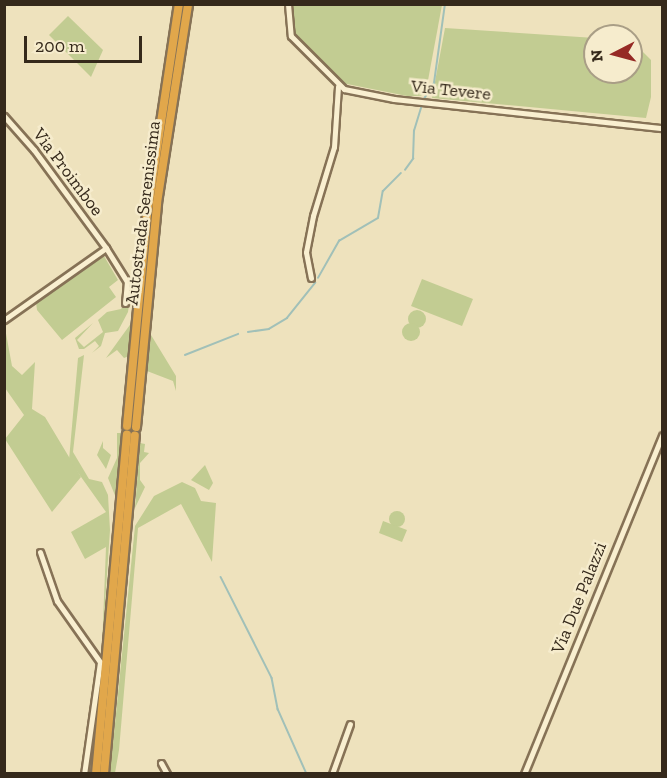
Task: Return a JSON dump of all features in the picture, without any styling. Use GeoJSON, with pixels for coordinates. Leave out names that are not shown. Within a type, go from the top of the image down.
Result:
{"type":"FeatureCollection","features":[{"type":"Feature","properties":{"kind":"highway","name":"Autostrada Serenissima"},"geometry":{"type":"LineString","coordinates":[[104,774],[147,215],[179,4]]}},
{"type":"Feature","properties":{"kind":"highway","name":"Autostrada Serenissima"},"geometry":{"type":"LineString","coordinates":[[96,774],[156,212],[188,4]]}},
{"type":"Feature","properties":{"kind":"street"},"geometry":{"type":"LineString","coordinates":[[288,4],[291,36],[338,86],[334,147],[306,252],[311,278]]}},
{"type":"Feature","properties":{"kind":"street","name":"Via Tevere"},"geometry":{"type":"LineString","coordinates":[[338,86],[394,99],[663,128]]}},
{"type":"Feature","properties":{"kind":"street","name":"Via Proimboe"},"geometry":{"type":"LineString","coordinates":[[4,116],[34,150],[106,248],[128,285],[125,303]]}},
{"type":"Feature","properties":{"kind":"street"},"geometry":{"type":"LineString","coordinates":[[4,320],[106,248]]}},
{"type":"Feature","properties":{"kind":"street","name":"Via Due Palazzi"},"geometry":{"type":"LineString","coordinates":[[524,774],[663,435]]}},
{"type":"Feature","properties":{"kind":"street"},"geometry":{"type":"LineString","coordinates":[[40,552],[57,601],[100,662],[84,774]]}},
{"type":"Feature","properties":{"kind":"street"},"geometry":{"type":"LineString","coordinates":[[332,774],[350,724]]}},
{"type":"Feature","properties":{"kind":"street"},"geometry":{"type":"LineString","coordinates":[[161,763],[167,774]]}},
{"type":"Feature","properties":{"kind":"green space"},"geometry":{"type":"Polygon","coordinates":[[[292,5],[442,5],[426,91],[421,96],[407,96],[342,83],[292,31],[292,5]]]}},
{"type":"Feature","properties":{"kind":"green space"},"geometry":{"type":"Polygon","coordinates":[[[68,16],[103,50],[91,77],[49,35],[68,16]]]}},
{"type":"Feature","properties":{"kind":"green space"},"geometry":{"type":"Polygon","coordinates":[[[445,28],[583,37],[583,84],[643,84],[643,52],[651,60],[651,97],[646,118],[432,98],[445,28]]]}},
{"type":"Feature","properties":{"kind":"green space"},"geometry":{"type":"Polygon","coordinates":[[[104,256],[118,280],[109,287],[116,297],[62,340],[37,310],[36,302],[104,256]]]}},
{"type":"Feature","properties":{"kind":"green space"},"geometry":{"type":"Polygon","coordinates":[[[422,279],[473,299],[462,326],[411,306],[422,279]]]}},
{"type":"Feature","properties":{"kind":"green space"},"geometry":{"type":"Polygon","coordinates":[[[130,298],[128,312],[118,331],[105,333],[101,346],[92,353],[99,346],[95,341],[84,349],[79,349],[75,338],[93,323],[77,340],[84,347],[103,332],[98,320],[107,312],[121,309],[130,298]]]}},
{"type":"Feature","properties":{"kind":"green space"},"geometry":{"type":"Polygon","coordinates":[[[417,310],[423,313],[426,319],[423,325],[417,328],[411,325],[408,319],[411,313],[417,310]]]}},
{"type":"Feature","properties":{"kind":"green space"},"geometry":{"type":"Polygon","coordinates":[[[132,322],[129,356],[124,358],[117,350],[106,358],[132,322]]]}},
{"type":"Feature","properties":{"kind":"green space"},"geometry":{"type":"Polygon","coordinates":[[[411,323],[417,326],[420,332],[417,338],[411,341],[405,338],[402,332],[405,326],[411,323]]]}},
{"type":"Feature","properties":{"kind":"green space"},"geometry":{"type":"Polygon","coordinates":[[[5,328],[12,366],[22,375],[35,362],[32,409],[45,417],[81,477],[52,512],[5,439],[24,415],[5,388],[5,328]]]}},
{"type":"Feature","properties":{"kind":"green space"},"geometry":{"type":"Polygon","coordinates":[[[151,335],[176,376],[176,391],[173,381],[147,371],[151,335]]]}},
{"type":"Feature","properties":{"kind":"green space"},"geometry":{"type":"Polygon","coordinates":[[[84,355],[73,452],[89,479],[102,482],[108,495],[110,530],[102,648],[106,547],[85,559],[71,532],[106,512],[69,460],[78,358],[84,355]]]}},
{"type":"Feature","properties":{"kind":"green space"},"geometry":{"type":"Polygon","coordinates":[[[117,433],[122,433],[116,498],[108,478],[117,458],[117,433]]]}},
{"type":"Feature","properties":{"kind":"green space"},"geometry":{"type":"Polygon","coordinates":[[[103,441],[103,448],[111,455],[106,469],[97,455],[103,441]]]}},
{"type":"Feature","properties":{"kind":"green space"},"geometry":{"type":"Polygon","coordinates":[[[140,443],[145,444],[144,452],[149,453],[140,463],[140,480],[145,487],[135,508],[140,443]]]}},
{"type":"Feature","properties":{"kind":"green space"},"geometry":{"type":"Polygon","coordinates":[[[205,465],[213,483],[209,490],[191,480],[205,465]]]}},
{"type":"Feature","properties":{"kind":"green space"},"geometry":{"type":"Polygon","coordinates":[[[182,482],[195,488],[201,501],[216,503],[212,562],[181,504],[138,528],[119,750],[115,773],[110,773],[135,526],[154,496],[182,482]]]}},
{"type":"Feature","properties":{"kind":"green space"},"geometry":{"type":"Polygon","coordinates":[[[397,511],[403,513],[405,519],[403,525],[397,527],[391,525],[389,519],[391,513],[397,511]]]}},
{"type":"Feature","properties":{"kind":"green space"},"geometry":{"type":"Polygon","coordinates":[[[383,521],[407,530],[402,542],[379,533],[383,521]]]}},
{"type":"Feature","properties":{"kind":"waterway"},"geometry":{"type":"LineString","coordinates":[[424,99],[434,83],[445,4]]}},
{"type":"Feature","properties":{"kind":"waterway"},"geometry":{"type":"LineString","coordinates":[[405,170],[413,159],[414,131],[422,105]]}},
{"type":"Feature","properties":{"kind":"waterway"},"geometry":{"type":"LineString","coordinates":[[318,278],[339,241],[378,218],[383,191],[401,173]]}},
{"type":"Feature","properties":{"kind":"waterway"},"geometry":{"type":"LineString","coordinates":[[248,332],[269,329],[287,318],[315,283]]}},
{"type":"Feature","properties":{"kind":"waterway"},"geometry":{"type":"LineString","coordinates":[[185,355],[238,334]]}},
{"type":"Feature","properties":{"kind":"waterway"},"geometry":{"type":"LineString","coordinates":[[221,577],[272,678],[278,709],[307,774]]}}]}
